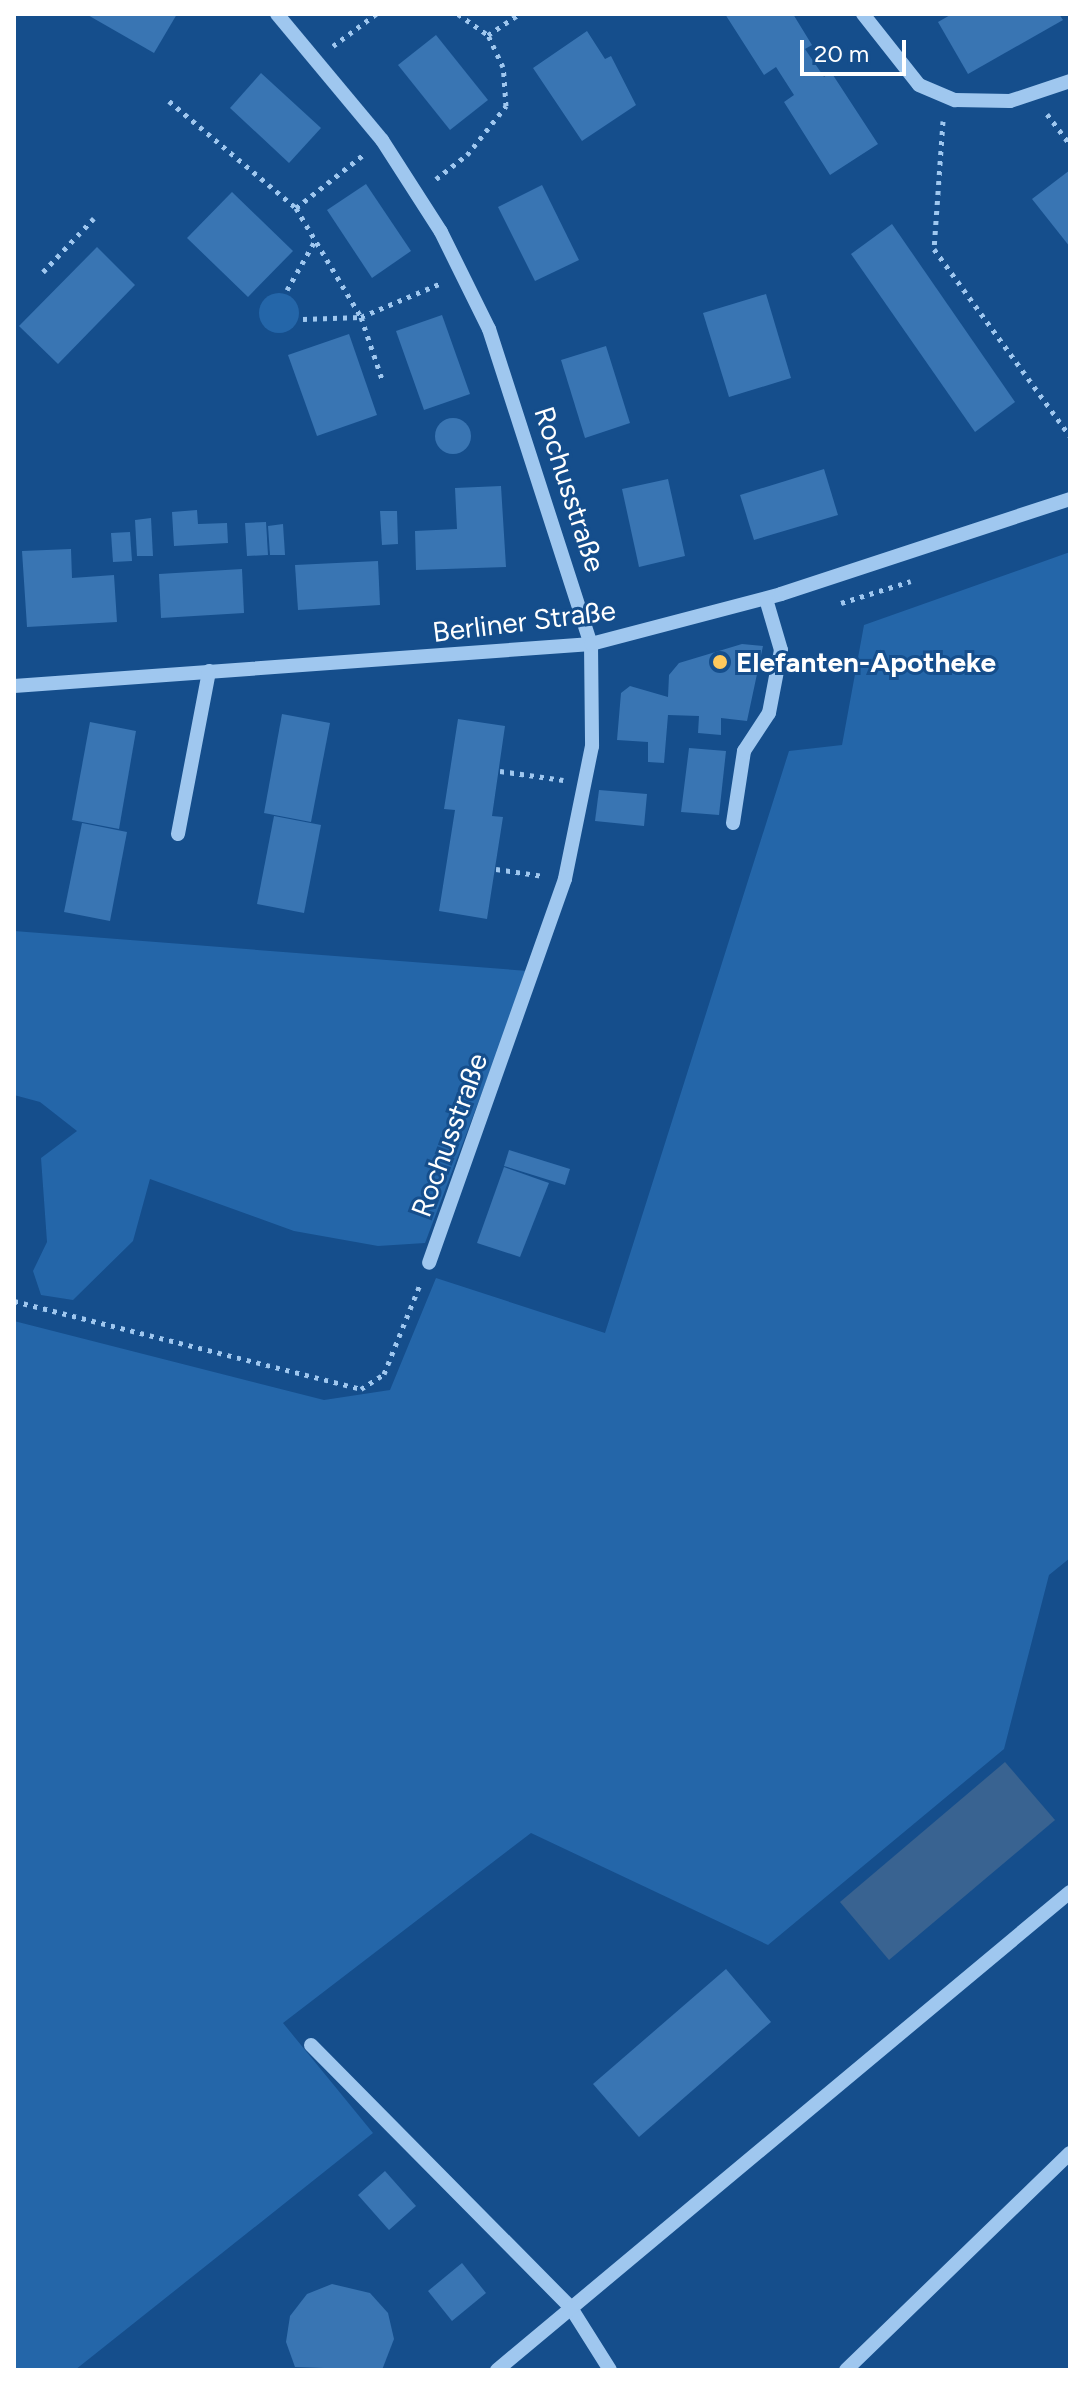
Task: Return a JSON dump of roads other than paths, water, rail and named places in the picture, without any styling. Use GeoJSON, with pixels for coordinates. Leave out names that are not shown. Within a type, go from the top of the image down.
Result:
{"type":"FeatureCollection","features":[{"type":"Feature","properties":{"kind":"street","name":"Rochusstraße"},"geometry":{"type":"LineString","coordinates":[[277,14],[320,59],[382,140],[462,274],[489,329],[591,644],[585,783],[565,879],[429,1263]]}},
{"type":"Feature","properties":{"kind":"street"},"geometry":{"type":"LineString","coordinates":[[863,14],[919,85],[944,96],[1010,101],[1070,81]]}},
{"type":"Feature","properties":{"kind":"street","name":"Berliner Straße"},"geometry":{"type":"LineString","coordinates":[[14,686],[591,644],[766,599],[1070,499]]}},
{"type":"Feature","properties":{"kind":"street"},"geometry":{"type":"LineString","coordinates":[[733,823],[744,751],[769,713],[781,650],[766,599]]}},
{"type":"Feature","properties":{"kind":"street"},"geometry":{"type":"LineString","coordinates":[[178,834],[209,671]]}},
{"type":"Feature","properties":{"kind":"street"},"geometry":{"type":"LineString","coordinates":[[497,2370],[1070,1892]]}},
{"type":"Feature","properties":{"kind":"street"},"geometry":{"type":"LineString","coordinates":[[311,2045],[571,2308],[610,2370]]}},
{"type":"Feature","properties":{"kind":"street"},"geometry":{"type":"LineString","coordinates":[[846,2370],[1070,2153]]}},
{"type":"Feature","properties":{"kind":"place","name":"Elefanten-Apotheke"},"geometry":{"type":"Point","coordinates":[720,662]}}]}
